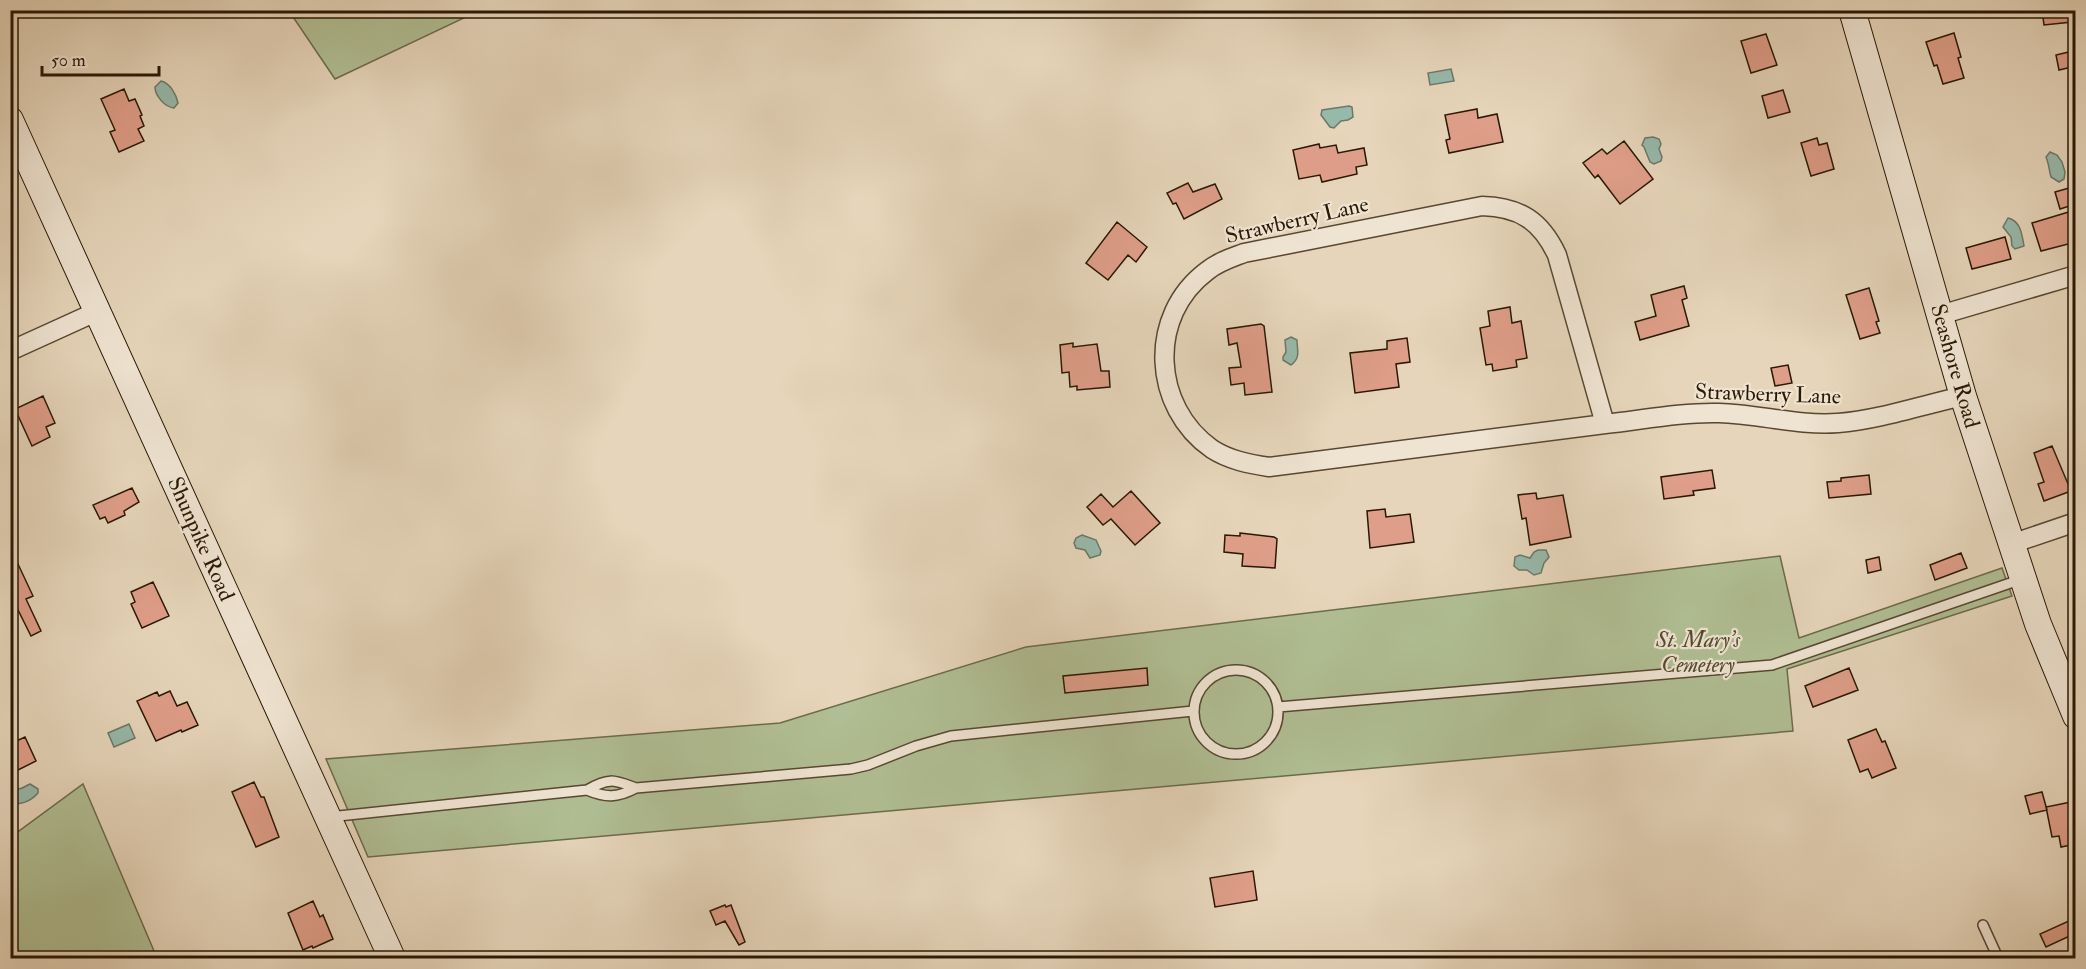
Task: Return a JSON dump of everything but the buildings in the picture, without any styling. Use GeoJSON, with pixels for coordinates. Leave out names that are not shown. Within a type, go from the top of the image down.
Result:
{"type":"FeatureCollection","features":[{"type":"Feature","properties":{"kind":"street","name":"Seashore Road"},"geometry":{"type":"LineString","coordinates":[[1852,10],[1963,396],[2038,624],[2074,708]]}},
{"type":"Feature","properties":{"kind":"street","name":"Shunpike Road"},"geometry":{"type":"LineString","coordinates":[[10,120],[392,958]]}},
{"type":"Feature","properties":{"kind":"street","name":"Strawberry Lane"},"geometry":{"type":"LineString","coordinates":[[1605,424],[1557,255],[1550,240],[1539,226],[1526,217],[1497,206],[1482,206],[1244,253],[1223,261],[1207,271],[1180,300],[1170,318],[1164,340],[1163,359],[1166,382],[1172,401],[1182,420],[1213,450],[1248,464],[1269,466],[1680,415],[1718,413],[1810,423],[1839,423],[1963,396]]}},
{"type":"Feature","properties":{"kind":"street"},"geometry":{"type":"LineString","coordinates":[[1940,315],[2076,275]]}},
{"type":"Feature","properties":{"kind":"street"},"geometry":{"type":"LineString","coordinates":[[10,351],[98,311]]}},
{"type":"Feature","properties":{"kind":"street"},"geometry":{"type":"LineString","coordinates":[[2011,544],[2076,522]]}},
{"type":"Feature","properties":{"kind":"lane"},"geometry":{"type":"LineString","coordinates":[[1278,708],[1772,665],[2023,579]]}},
{"type":"Feature","properties":{"kind":"lane"},"geometry":{"type":"LineString","coordinates":[[1230,670],[1247,671],[1264,680],[1274,693],[1278,708],[1277,722],[1272,735],[1259,747],[1242,754],[1224,753],[1209,745],[1196,727],[1193,711],[1196,698],[1204,684],[1216,675],[1230,670]]}},
{"type":"Feature","properties":{"kind":"lane"},"geometry":{"type":"LineString","coordinates":[[587,790],[604,797],[613,797],[636,788],[851,769],[951,736],[1193,711]]}},
{"type":"Feature","properties":{"kind":"lane"},"geometry":{"type":"LineString","coordinates":[[326,817],[587,790],[605,781],[613,780],[636,788]]}},
{"type":"Feature","properties":{"kind":"lane"},"geometry":{"type":"LineString","coordinates":[[1983,925],[1998,958]]}},
{"type":"Feature","properties":{"kind":"green space"},"geometry":{"type":"Polygon","coordinates":[[[463,10],[466,17],[335,79],[289,11],[463,10]]]}},
{"type":"Feature","properties":{"kind":"green space","name":"St. Mary's Cemetery"},"geometry":{"type":"Polygon","coordinates":[[[1780,556],[1799,638],[2002,568],[2012,596],[1787,669],[1793,731],[368,857],[326,759],[780,723],[1026,647],[1780,556]]]}},
{"type":"Feature","properties":{"kind":"green space"},"geometry":{"type":"Polygon","coordinates":[[[83,784],[157,958],[11,958],[11,837],[83,784]]]}},
{"type":"Feature","properties":{"kind":"shaded area"},"geometry":{"type":"Polygon","coordinates":[[[1451,69],[1454,81],[1430,85],[1428,73],[1451,69]]]}},
{"type":"Feature","properties":{"kind":"shaded area"},"geometry":{"type":"Polygon","coordinates":[[[161,81],[170,86],[174,93],[178,103],[174,108],[164,103],[157,94],[155,87],[161,81]]]}},
{"type":"Feature","properties":{"kind":"shaded area"},"geometry":{"type":"Polygon","coordinates":[[[1352,107],[1353,117],[1341,121],[1334,128],[1330,127],[1321,115],[1322,110],[1352,107]]]}},
{"type":"Feature","properties":{"kind":"shaded area"},"geometry":{"type":"Polygon","coordinates":[[[1645,138],[1659,139],[1662,157],[1661,161],[1654,164],[1650,162],[1642,145],[1645,138]]]}},
{"type":"Feature","properties":{"kind":"shaded area"},"geometry":{"type":"Polygon","coordinates":[[[2050,152],[2057,155],[2065,172],[2064,179],[2059,182],[2051,177],[2046,157],[2050,152]]]}},
{"type":"Feature","properties":{"kind":"shaded area"},"geometry":{"type":"Polygon","coordinates":[[[2008,218],[2018,225],[2024,246],[2015,249],[2012,246],[2011,237],[2003,227],[2008,218]]]}},
{"type":"Feature","properties":{"kind":"shaded area"},"geometry":{"type":"Polygon","coordinates":[[[1291,337],[1297,340],[1298,354],[1291,365],[1283,360],[1283,357],[1286,352],[1285,340],[1291,337]]]}},
{"type":"Feature","properties":{"kind":"shaded area"},"geometry":{"type":"Polygon","coordinates":[[[1082,535],[1096,540],[1101,551],[1100,555],[1090,558],[1085,550],[1076,548],[1074,543],[1076,538],[1082,535]]]}},
{"type":"Feature","properties":{"kind":"shaded area"},"geometry":{"type":"Polygon","coordinates":[[[1538,550],[1546,550],[1549,557],[1541,573],[1534,575],[1514,566],[1515,557],[1520,555],[1530,558],[1538,550]]]}},
{"type":"Feature","properties":{"kind":"shaded area"},"geometry":{"type":"Polygon","coordinates":[[[129,724],[135,738],[114,747],[108,733],[129,724]]]}},
{"type":"Feature","properties":{"kind":"shaded area"},"geometry":{"type":"Polygon","coordinates":[[[30,784],[38,789],[38,793],[26,802],[11,804],[11,785],[20,789],[30,784]]]}}]}
